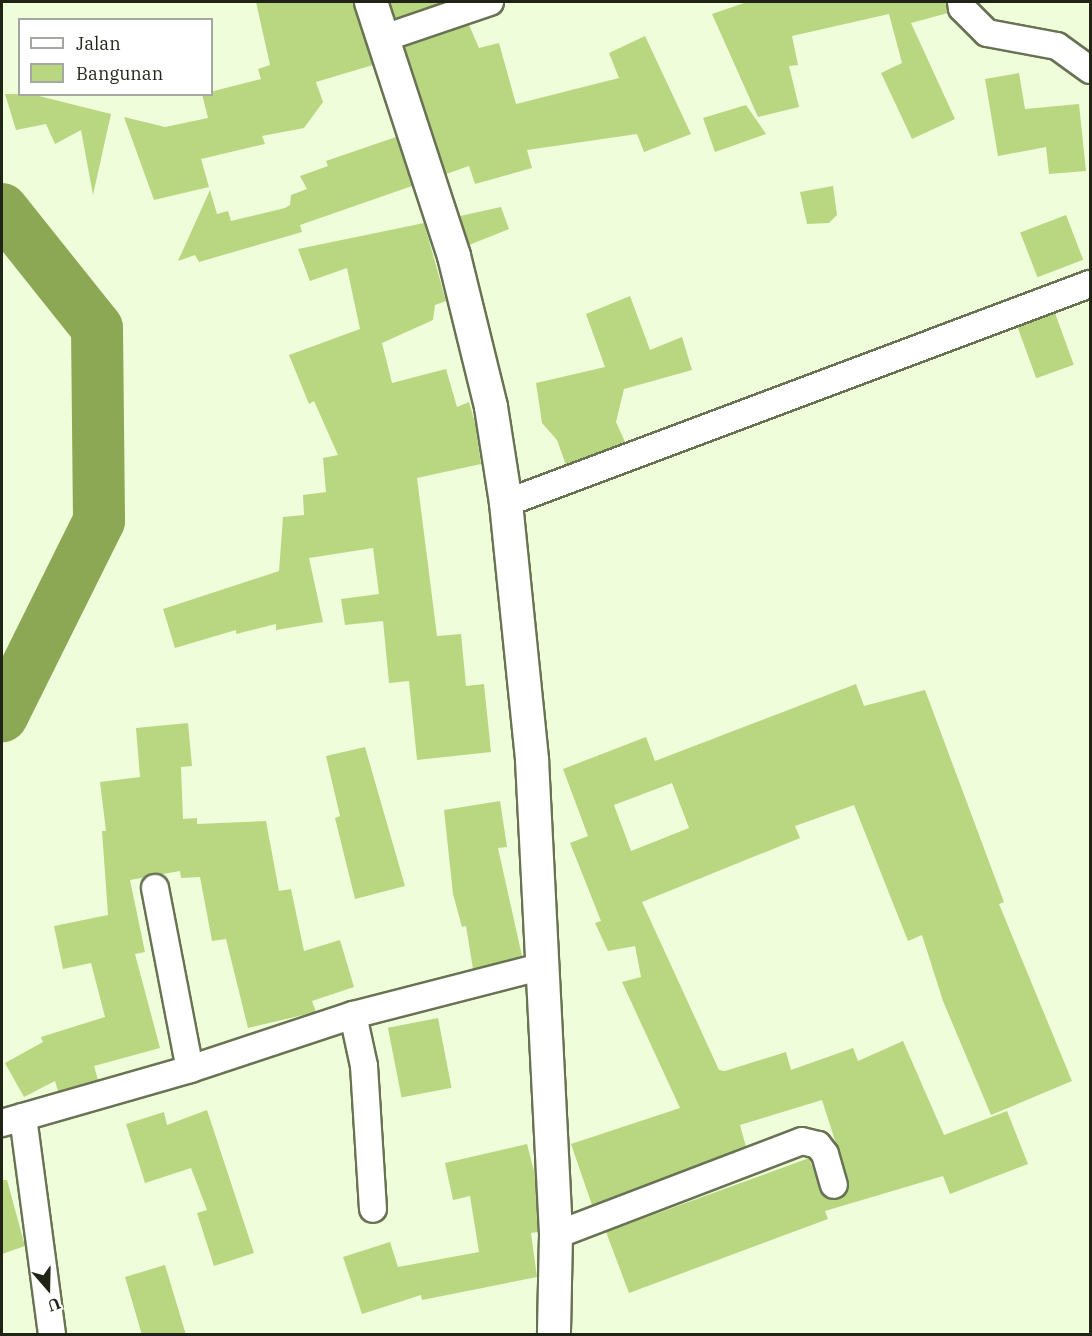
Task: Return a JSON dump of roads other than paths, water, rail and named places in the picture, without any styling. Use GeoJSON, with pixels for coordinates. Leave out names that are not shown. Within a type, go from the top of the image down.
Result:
{"type":"FeatureCollection","features":[{"type":"Feature","properties":{"kind":"street"},"geometry":{"type":"LineString","coordinates":[[371,2],[454,256],[491,407],[506,503],[532,760],[540,967],[556,1235],[554,1335]]}},
{"type":"Feature","properties":{"kind":"street"},"geometry":{"type":"LineString","coordinates":[[384,38],[490,2]]}},
{"type":"Feature","properties":{"kind":"street"},"geometry":{"type":"LineString","coordinates":[[961,2],[962,8],[987,33],[1057,46],[1090,70]]}},
{"type":"Feature","properties":{"kind":"street"},"geometry":{"type":"LineString","coordinates":[[506,503],[1090,284]]}},
{"type":"Feature","properties":{"kind":"street"},"geometry":{"type":"LineString","coordinates":[[155,888],[190,1069]]}},
{"type":"Feature","properties":{"kind":"street"},"geometry":{"type":"LineString","coordinates":[[52,1335],[12,1120],[190,1069],[353,1015],[540,967]]}},
{"type":"Feature","properties":{"kind":"street"},"geometry":{"type":"LineString","coordinates":[[353,1015],[364,1066],[373,1209]]}},
{"type":"Feature","properties":{"kind":"street"},"geometry":{"type":"LineString","coordinates":[[556,1235],[802,1141],[818,1145],[825,1154],[834,1185]]}},
{"type":"Feature","properties":{"kind":"waterway"},"geometry":{"type":"LineString","coordinates":[[2,209],[97,328],[99,521],[2,716]]}}]}
